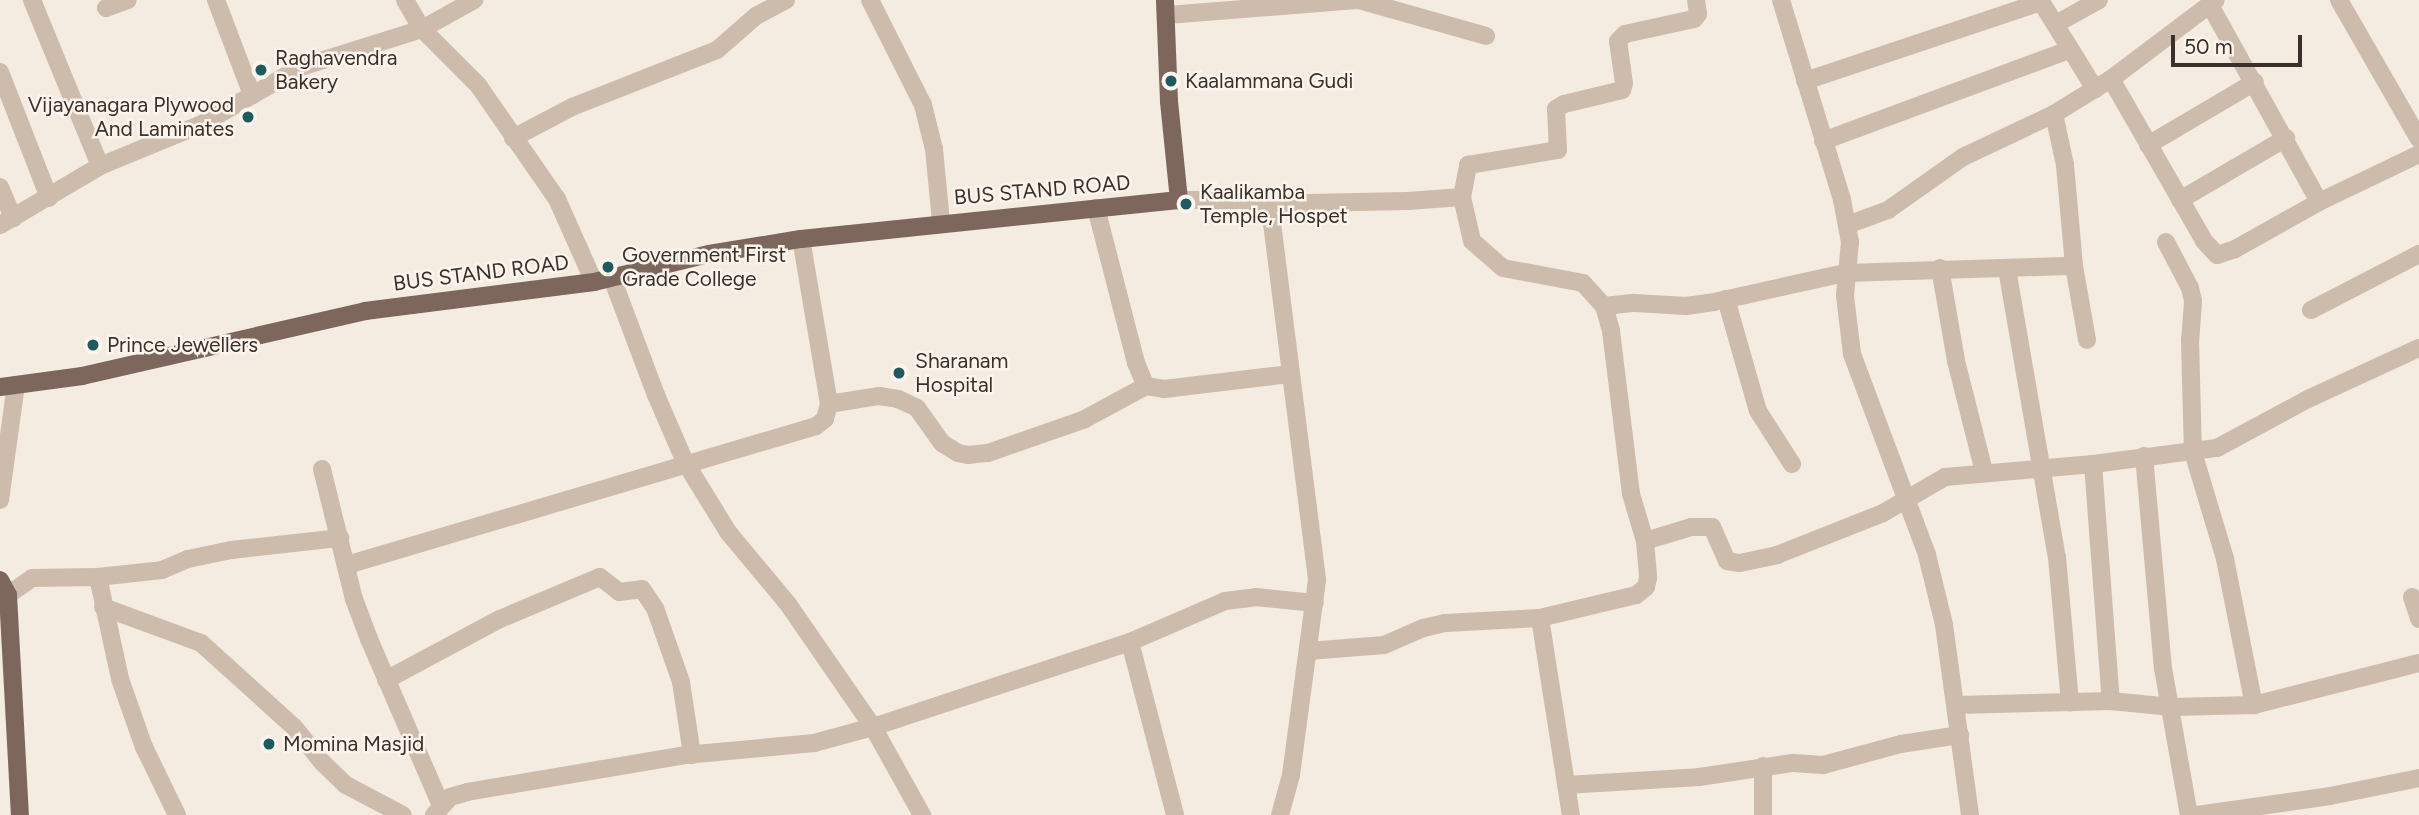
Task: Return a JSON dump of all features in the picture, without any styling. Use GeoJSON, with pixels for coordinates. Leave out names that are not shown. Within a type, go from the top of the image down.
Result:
{"type":"FeatureCollection","features":[{"type":"Feature","properties":{"kind":"main road"},"geometry":{"type":"LineString","coordinates":[[1166,8],[1169,101],[1179,200]]}},
{"type":"Feature","properties":{"kind":"main road","name":"BUS STAND ROAD"},"geometry":{"type":"LineString","coordinates":[[8,386],[82,376],[365,311],[603,280],[709,254],[801,239],[941,222],[1179,200]]}},
{"type":"Feature","properties":{"kind":"main road"},"geometry":{"type":"LineString","coordinates":[[4,587],[20,815]]}},
{"type":"Feature","properties":{"kind":"street"},"geometry":{"type":"LineString","coordinates":[[32,0],[100,166]]}},
{"type":"Feature","properties":{"kind":"street"},"geometry":{"type":"LineString","coordinates":[[106,8],[128,0]]}},
{"type":"Feature","properties":{"kind":"street"},"geometry":{"type":"LineString","coordinates":[[216,0],[252,95]]}},
{"type":"Feature","properties":{"kind":"street"},"geometry":{"type":"LineString","coordinates":[[405,0],[422,29],[478,85],[556,199],[603,280],[685,462],[728,532],[789,604],[873,727],[922,815]]}},
{"type":"Feature","properties":{"kind":"street"},"geometry":{"type":"LineString","coordinates":[[0,187],[7,221],[100,166],[202,124],[302,67],[422,29],[474,0]]}},
{"type":"Feature","properties":{"kind":"street"},"geometry":{"type":"LineString","coordinates":[[513,138],[572,107],[717,50],[752,8],[786,0]]}},
{"type":"Feature","properties":{"kind":"street"},"geometry":{"type":"LineString","coordinates":[[870,0],[923,105],[934,149],[941,222]]}},
{"type":"Feature","properties":{"kind":"street"},"geometry":{"type":"LineString","coordinates":[[1166,8],[1359,0],[1486,36]]}},
{"type":"Feature","properties":{"kind":"street"},"geometry":{"type":"LineString","coordinates":[[1308,651],[1384,645],[1423,628],[1446,622],[1540,618],[1636,594],[1646,587],[1648,578],[1645,541],[1631,494],[1617,368],[1604,306],[1583,283],[1503,268],[1472,241],[1462,197],[1468,165],[1558,150],[1556,109],[1564,104],[1622,90],[1624,83],[1618,41],[1625,34],[1694,19],[1698,14],[1696,0]]}},
{"type":"Feature","properties":{"kind":"street"},"geometry":{"type":"LineString","coordinates":[[1781,0],[1842,200],[1850,242],[1846,273],[1852,354],[1927,555],[1944,625],[1970,815]]}},
{"type":"Feature","properties":{"kind":"street"},"geometry":{"type":"LineString","coordinates":[[2056,24],[2099,0]]}},
{"type":"Feature","properties":{"kind":"street"},"geometry":{"type":"LineString","coordinates":[[2339,0],[2419,139]]}},
{"type":"Feature","properties":{"kind":"street"},"geometry":{"type":"LineString","coordinates":[[1805,81],[2041,1],[2068,50],[2095,89]]}},
{"type":"Feature","properties":{"kind":"street"},"geometry":{"type":"LineString","coordinates":[[1847,225],[1888,210],[1963,157],[2054,114],[2112,79],[2213,3],[2319,202]]}},
{"type":"Feature","properties":{"kind":"street"},"geometry":{"type":"LineString","coordinates":[[1823,141],[2068,50]]}},
{"type":"Feature","properties":{"kind":"street"},"geometry":{"type":"LineString","coordinates":[[0,72],[49,198]]}},
{"type":"Feature","properties":{"kind":"street"},"geometry":{"type":"LineString","coordinates":[[2112,79],[2204,241],[2217,255],[2235,249],[2319,202],[2419,154]]}},
{"type":"Feature","properties":{"kind":"street"},"geometry":{"type":"LineString","coordinates":[[2148,145],[2255,82]]}},
{"type":"Feature","properties":{"kind":"street"},"geometry":{"type":"LineString","coordinates":[[2054,114],[2065,164],[2074,266],[2087,340]]}},
{"type":"Feature","properties":{"kind":"street"},"geometry":{"type":"LineString","coordinates":[[2180,200],[2286,138]]}},
{"type":"Feature","properties":{"kind":"street"},"geometry":{"type":"LineString","coordinates":[[1179,200],[1248,200],[1261,204],[1409,201],[1462,197]]}},
{"type":"Feature","properties":{"kind":"street"},"geometry":{"type":"LineString","coordinates":[[1261,204],[1272,223],[1289,374],[1315,553],[1315,603],[1291,775],[1280,815]]}},
{"type":"Feature","properties":{"kind":"street"},"geometry":{"type":"LineString","coordinates":[[1096,208],[1136,363],[1146,386]]}},
{"type":"Feature","properties":{"kind":"street"},"geometry":{"type":"LineString","coordinates":[[348,565],[685,462],[816,426],[825,419],[829,404],[801,239]]}},
{"type":"Feature","properties":{"kind":"street"},"geometry":{"type":"LineString","coordinates":[[2166,242],[2190,288],[2193,301],[2190,340],[2193,452],[2225,559],[2254,705]]}},
{"type":"Feature","properties":{"kind":"street"},"geometry":{"type":"LineString","coordinates":[[2311,310],[2419,254]]}},
{"type":"Feature","properties":{"kind":"street"},"geometry":{"type":"LineString","coordinates":[[1604,306],[1635,303],[1686,306],[1846,273],[1940,268],[2074,266]]}},
{"type":"Feature","properties":{"kind":"street"},"geometry":{"type":"LineString","coordinates":[[1940,268],[1956,361],[1984,472]]}},
{"type":"Feature","properties":{"kind":"street"},"geometry":{"type":"LineString","coordinates":[[2007,269],[2059,575],[2070,702]]}},
{"type":"Feature","properties":{"kind":"street"},"geometry":{"type":"LineString","coordinates":[[1726,299],[1758,411],[1792,464]]}},
{"type":"Feature","properties":{"kind":"street"},"geometry":{"type":"LineString","coordinates":[[1645,541],[1691,527],[1712,527],[1727,561],[1740,563],[1810,543],[1905,501],[1945,477],[1984,472],[2042,470],[2217,448],[2308,400],[2419,348]]}},
{"type":"Feature","properties":{"kind":"street"},"geometry":{"type":"LineString","coordinates":[[829,404],[879,396],[908,402],[917,408],[942,443],[958,453],[968,455],[988,453],[1083,419],[1146,386],[1164,390],[1289,374]]}},
{"type":"Feature","properties":{"kind":"street"},"geometry":{"type":"LineString","coordinates":[[0,500],[8,386]]}},
{"type":"Feature","properties":{"kind":"street"},"geometry":{"type":"LineString","coordinates":[[2144,456],[2163,668],[2189,815]]}},
{"type":"Feature","properties":{"kind":"street"},"geometry":{"type":"LineString","coordinates":[[2093,464],[2111,702]]}},
{"type":"Feature","properties":{"kind":"street"},"geometry":{"type":"LineString","coordinates":[[322,468],[348,565],[354,599],[437,810],[450,797],[467,792],[692,755],[814,743],[873,727],[1130,642],[1225,601],[1256,597],[1315,603]]}},
{"type":"Feature","properties":{"kind":"street"},"geometry":{"type":"LineString","coordinates":[[4,587],[32,578],[98,577],[162,570],[188,559],[231,550],[340,538]]}},
{"type":"Feature","properties":{"kind":"street"},"geometry":{"type":"LineString","coordinates":[[98,577],[120,679],[144,747],[177,815]]}},
{"type":"Feature","properties":{"kind":"street"},"geometry":{"type":"LineString","coordinates":[[386,680],[500,619],[600,577],[620,592],[642,589],[655,608],[681,682],[692,755]]}},
{"type":"Feature","properties":{"kind":"street"},"geometry":{"type":"LineString","coordinates":[[2412,597],[2419,619]]}},
{"type":"Feature","properties":{"kind":"street"},"geometry":{"type":"LineString","coordinates":[[103,607],[201,643],[294,727],[322,762],[346,785],[403,815]]}},
{"type":"Feature","properties":{"kind":"street"},"geometry":{"type":"LineString","coordinates":[[1540,618],[1571,815]]}},
{"type":"Feature","properties":{"kind":"street"},"geometry":{"type":"LineString","coordinates":[[1130,642],[1175,815]]}},
{"type":"Feature","properties":{"kind":"street"},"geometry":{"type":"LineString","coordinates":[[1956,705],[2070,702],[2172,707],[2254,705],[2419,663]]}},
{"type":"Feature","properties":{"kind":"street"},"geometry":{"type":"LineString","coordinates":[[1566,785],[1699,777],[1793,763],[1823,765],[1901,744],[1960,735]]}},
{"type":"Feature","properties":{"kind":"street"},"geometry":{"type":"LineString","coordinates":[[1763,766],[1763,815]]}},
{"type":"Feature","properties":{"kind":"street"},"geometry":{"type":"LineString","coordinates":[[2197,815],[2260,811],[2419,778]]}},
{"type":"Feature","properties":{"kind":"place","name":"Raghavendra Bakery"},"geometry":{"type":"Point","coordinates":[261,70]}},
{"type":"Feature","properties":{"kind":"place","name":"Kaalammana Gudi"},"geometry":{"type":"Point","coordinates":[1171,81]}},
{"type":"Feature","properties":{"kind":"place","name":"Vijayanagara Plywood And Laminates"},"geometry":{"type":"Point","coordinates":[248,117]}},
{"type":"Feature","properties":{"kind":"place","name":"Kaalikamba Temple, Hospet"},"geometry":{"type":"Point","coordinates":[1186,204]}},
{"type":"Feature","properties":{"kind":"place","name":"Government First Grade College"},"geometry":{"type":"Point","coordinates":[608,267]}},
{"type":"Feature","properties":{"kind":"place","name":"Prince Jewellers"},"geometry":{"type":"Point","coordinates":[93,345]}},
{"type":"Feature","properties":{"kind":"place","name":"Sharanam Hospital"},"geometry":{"type":"Point","coordinates":[899,373]}},
{"type":"Feature","properties":{"kind":"place","name":"Momina Masjid"},"geometry":{"type":"Point","coordinates":[269,744]}}]}
